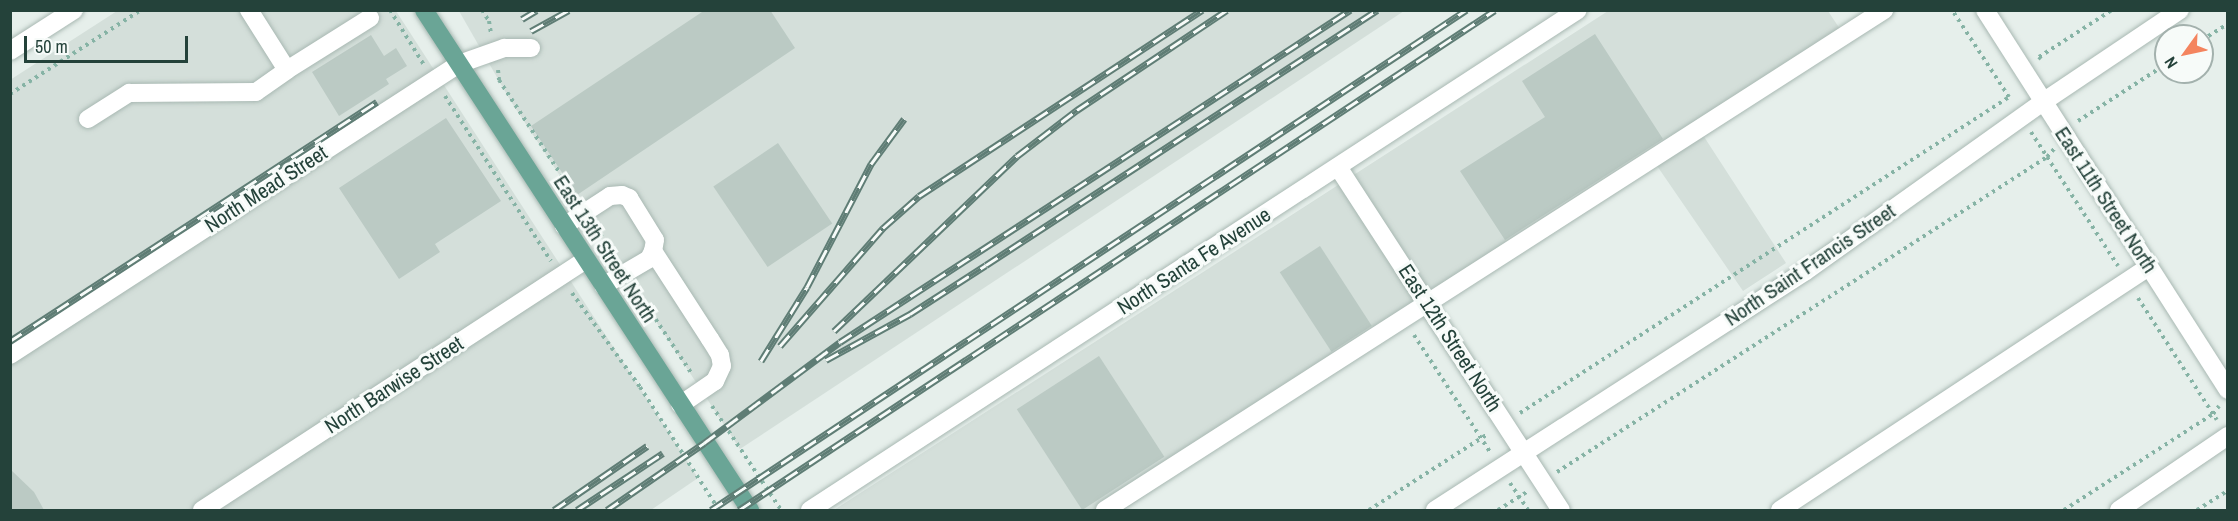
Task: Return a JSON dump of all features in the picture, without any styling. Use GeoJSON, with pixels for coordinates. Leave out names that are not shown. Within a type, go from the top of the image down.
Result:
{"type":"FeatureCollection","features":[{"type":"Feature","properties":{"kind":"main road","name":"East 13th Street North"},"geometry":{"type":"LineString","coordinates":[[424,10],[750,510]]}},
{"type":"Feature","properties":{"kind":"street"},"geometry":{"type":"LineString","coordinates":[[10,51],[74,10]]}},
{"type":"Feature","properties":{"kind":"street"},"geometry":{"type":"LineString","coordinates":[[249,10],[287,70]]}},
{"type":"Feature","properties":{"kind":"street","name":"North Santa Fe Avenue"},"geometry":{"type":"LineString","coordinates":[[810,510],[1578,10]]}},
{"type":"Feature","properties":{"kind":"street"},"geometry":{"type":"LineString","coordinates":[[1105,510],[1884,10]]}},
{"type":"Feature","properties":{"kind":"street","name":"East 11th Street North"},"geometry":{"type":"LineString","coordinates":[[1985,10],[2149,267],[2224,398]]}},
{"type":"Feature","properties":{"kind":"street","name":"North Saint Francis Street"},"geometry":{"type":"LineString","coordinates":[[1434,510],[1806,271],[2043,102],[2180,10]]}},
{"type":"Feature","properties":{"kind":"street"},"geometry":{"type":"LineString","coordinates":[[88,119],[129,93],[256,92],[370,18]]}},
{"type":"Feature","properties":{"kind":"street","name":"North Mead Street"},"geometry":{"type":"LineString","coordinates":[[10,355],[459,64],[504,48],[531,48]]}},
{"type":"Feature","properties":{"kind":"street","name":"East 12th Street North"},"geometry":{"type":"LineString","coordinates":[[1338,167],[1561,510]]}},
{"type":"Feature","properties":{"kind":"street"},"geometry":{"type":"LineString","coordinates":[[564,226],[610,196],[622,195],[628,198],[655,240],[653,251],[650,259],[603,286]]}},
{"type":"Feature","properties":{"kind":"street"},"geometry":{"type":"LineString","coordinates":[[653,251],[715,346],[722,366],[715,381],[680,405]]}},
{"type":"Feature","properties":{"kind":"street","name":"North Barwise Street"},"geometry":{"type":"LineString","coordinates":[[202,510],[586,260]]}},
{"type":"Feature","properties":{"kind":"street"},"geometry":{"type":"LineString","coordinates":[[1780,510],[2149,267]]}},
{"type":"Feature","properties":{"kind":"street"},"geometry":{"type":"LineString","coordinates":[[2118,510],[2228,436]]}},
{"type":"Feature","properties":{"kind":"path"},"geometry":{"type":"LineString","coordinates":[[10,94],[141,10]]}},
{"type":"Feature","properties":{"kind":"path"},"geometry":{"type":"LineString","coordinates":[[390,10],[561,277],[640,387],[719,510]]}},
{"type":"Feature","properties":{"kind":"path"},"geometry":{"type":"LineString","coordinates":[[1370,510],[2009,97],[1952,10]]}},
{"type":"Feature","properties":{"kind":"path"},"geometry":{"type":"LineString","coordinates":[[2084,130],[2039,57],[2112,10]]}},
{"type":"Feature","properties":{"kind":"path"},"geometry":{"type":"LineString","coordinates":[[2214,33],[2228,24]]}},
{"type":"Feature","properties":{"kind":"path"},"geometry":{"type":"LineString","coordinates":[[1498,510],[2047,157]]}},
{"type":"Feature","properties":{"kind":"path"},"geometry":{"type":"LineString","coordinates":[[1409,327],[1528,510]]}},
{"type":"Feature","properties":{"kind":"path"},"geometry":{"type":"LineString","coordinates":[[2064,510],[2213,414],[2224,398]]}},
{"type":"Feature","properties":{"kind":"path"},"geometry":{"type":"LineString","coordinates":[[2197,510],[2228,491]]}},
{"type":"Feature","properties":{"kind":"shaded area"},"geometry":{"type":"Polygon","coordinates":[[[117,11],[396,11],[698,478],[651,510],[11,510],[10,80],[117,11]]]}},
{"type":"Feature","properties":{"kind":"shaded area"},"geometry":{"type":"Polygon","coordinates":[[[459,11],[1404,11],[740,449],[510,100],[459,11]]]}},
{"type":"Feature","properties":{"kind":"shaded area"},"geometry":{"type":"Polygon","coordinates":[[[1608,11],[1828,11],[1842,32],[1699,129],[1786,263],[1743,291],[1653,160],[1123,510],[834,510],[1608,11]]]}},
{"type":"Feature","properties":{"kind":"building"},"geometry":{"type":"Polygon","coordinates":[[[705,10],[770,10],[795,48],[577,195],[531,126],[705,10]]]}},
{"type":"Feature","properties":{"kind":"building"},"geometry":{"type":"Polygon","coordinates":[[[1595,34],[1663,139],[1505,240],[1460,171],[1545,117],[1522,81],[1595,34]]]}},
{"type":"Feature","properties":{"kind":"building"},"geometry":{"type":"Polygon","coordinates":[[[371,35],[384,56],[396,48],[407,66],[386,79],[389,84],[339,116],[312,72],[371,35]]]}},
{"type":"Feature","properties":{"kind":"building"},"geometry":{"type":"Polygon","coordinates":[[[446,118],[501,201],[435,244],[440,252],[399,279],[339,188],[446,118]]]}},
{"type":"Feature","properties":{"kind":"building"},"geometry":{"type":"Polygon","coordinates":[[[778,143],[832,223],[768,267],[713,187],[778,143]]]}},
{"type":"Feature","properties":{"kind":"building"},"geometry":{"type":"Polygon","coordinates":[[[1320,246],[1372,326],[1331,352],[1280,272],[1320,246]]]}},
{"type":"Feature","properties":{"kind":"building"},"geometry":{"type":"Polygon","coordinates":[[[1099,356],[1164,457],[1082,510],[1017,409],[1099,356]]]}},
{"type":"Feature","properties":{"kind":"building"},"geometry":{"type":"Polygon","coordinates":[[[10,469],[34,492],[44,510],[10,510],[10,469]]]}},
{"type":"Feature","properties":{"kind":"railway"},"geometry":{"type":"LineString","coordinates":[[522,19],[537,10]]}},
{"type":"Feature","properties":{"kind":"railway"},"geometry":{"type":"LineString","coordinates":[[531,31],[569,10]]}},
{"type":"Feature","properties":{"kind":"railway"},"geometry":{"type":"LineString","coordinates":[[780,346],[883,228],[919,196],[1202,10]]}},
{"type":"Feature","properties":{"kind":"railway"},"geometry":{"type":"LineString","coordinates":[[834,331],[1017,156],[1077,110],[1227,10]]}},
{"type":"Feature","properties":{"kind":"railway"},"geometry":{"type":"LineString","coordinates":[[607,510],[704,443],[840,342],[1350,10]]}},
{"type":"Feature","properties":{"kind":"railway"},"geometry":{"type":"LineString","coordinates":[[826,360],[910,314],[1377,10]]}},
{"type":"Feature","properties":{"kind":"railway"},"geometry":{"type":"LineString","coordinates":[[711,510],[1466,10]]}},
{"type":"Feature","properties":{"kind":"railway"},"geometry":{"type":"LineString","coordinates":[[739,510],[1495,10]]}},
{"type":"Feature","properties":{"kind":"railway"},"geometry":{"type":"LineString","coordinates":[[10,341],[377,102]]}},
{"type":"Feature","properties":{"kind":"railway"},"geometry":{"type":"LineString","coordinates":[[761,361],[807,287],[871,164],[904,119]]}},
{"type":"Feature","properties":{"kind":"railway"},"geometry":{"type":"LineString","coordinates":[[554,510],[647,446]]}},
{"type":"Feature","properties":{"kind":"railway"},"geometry":{"type":"LineString","coordinates":[[577,510],[663,453]]}}]}
